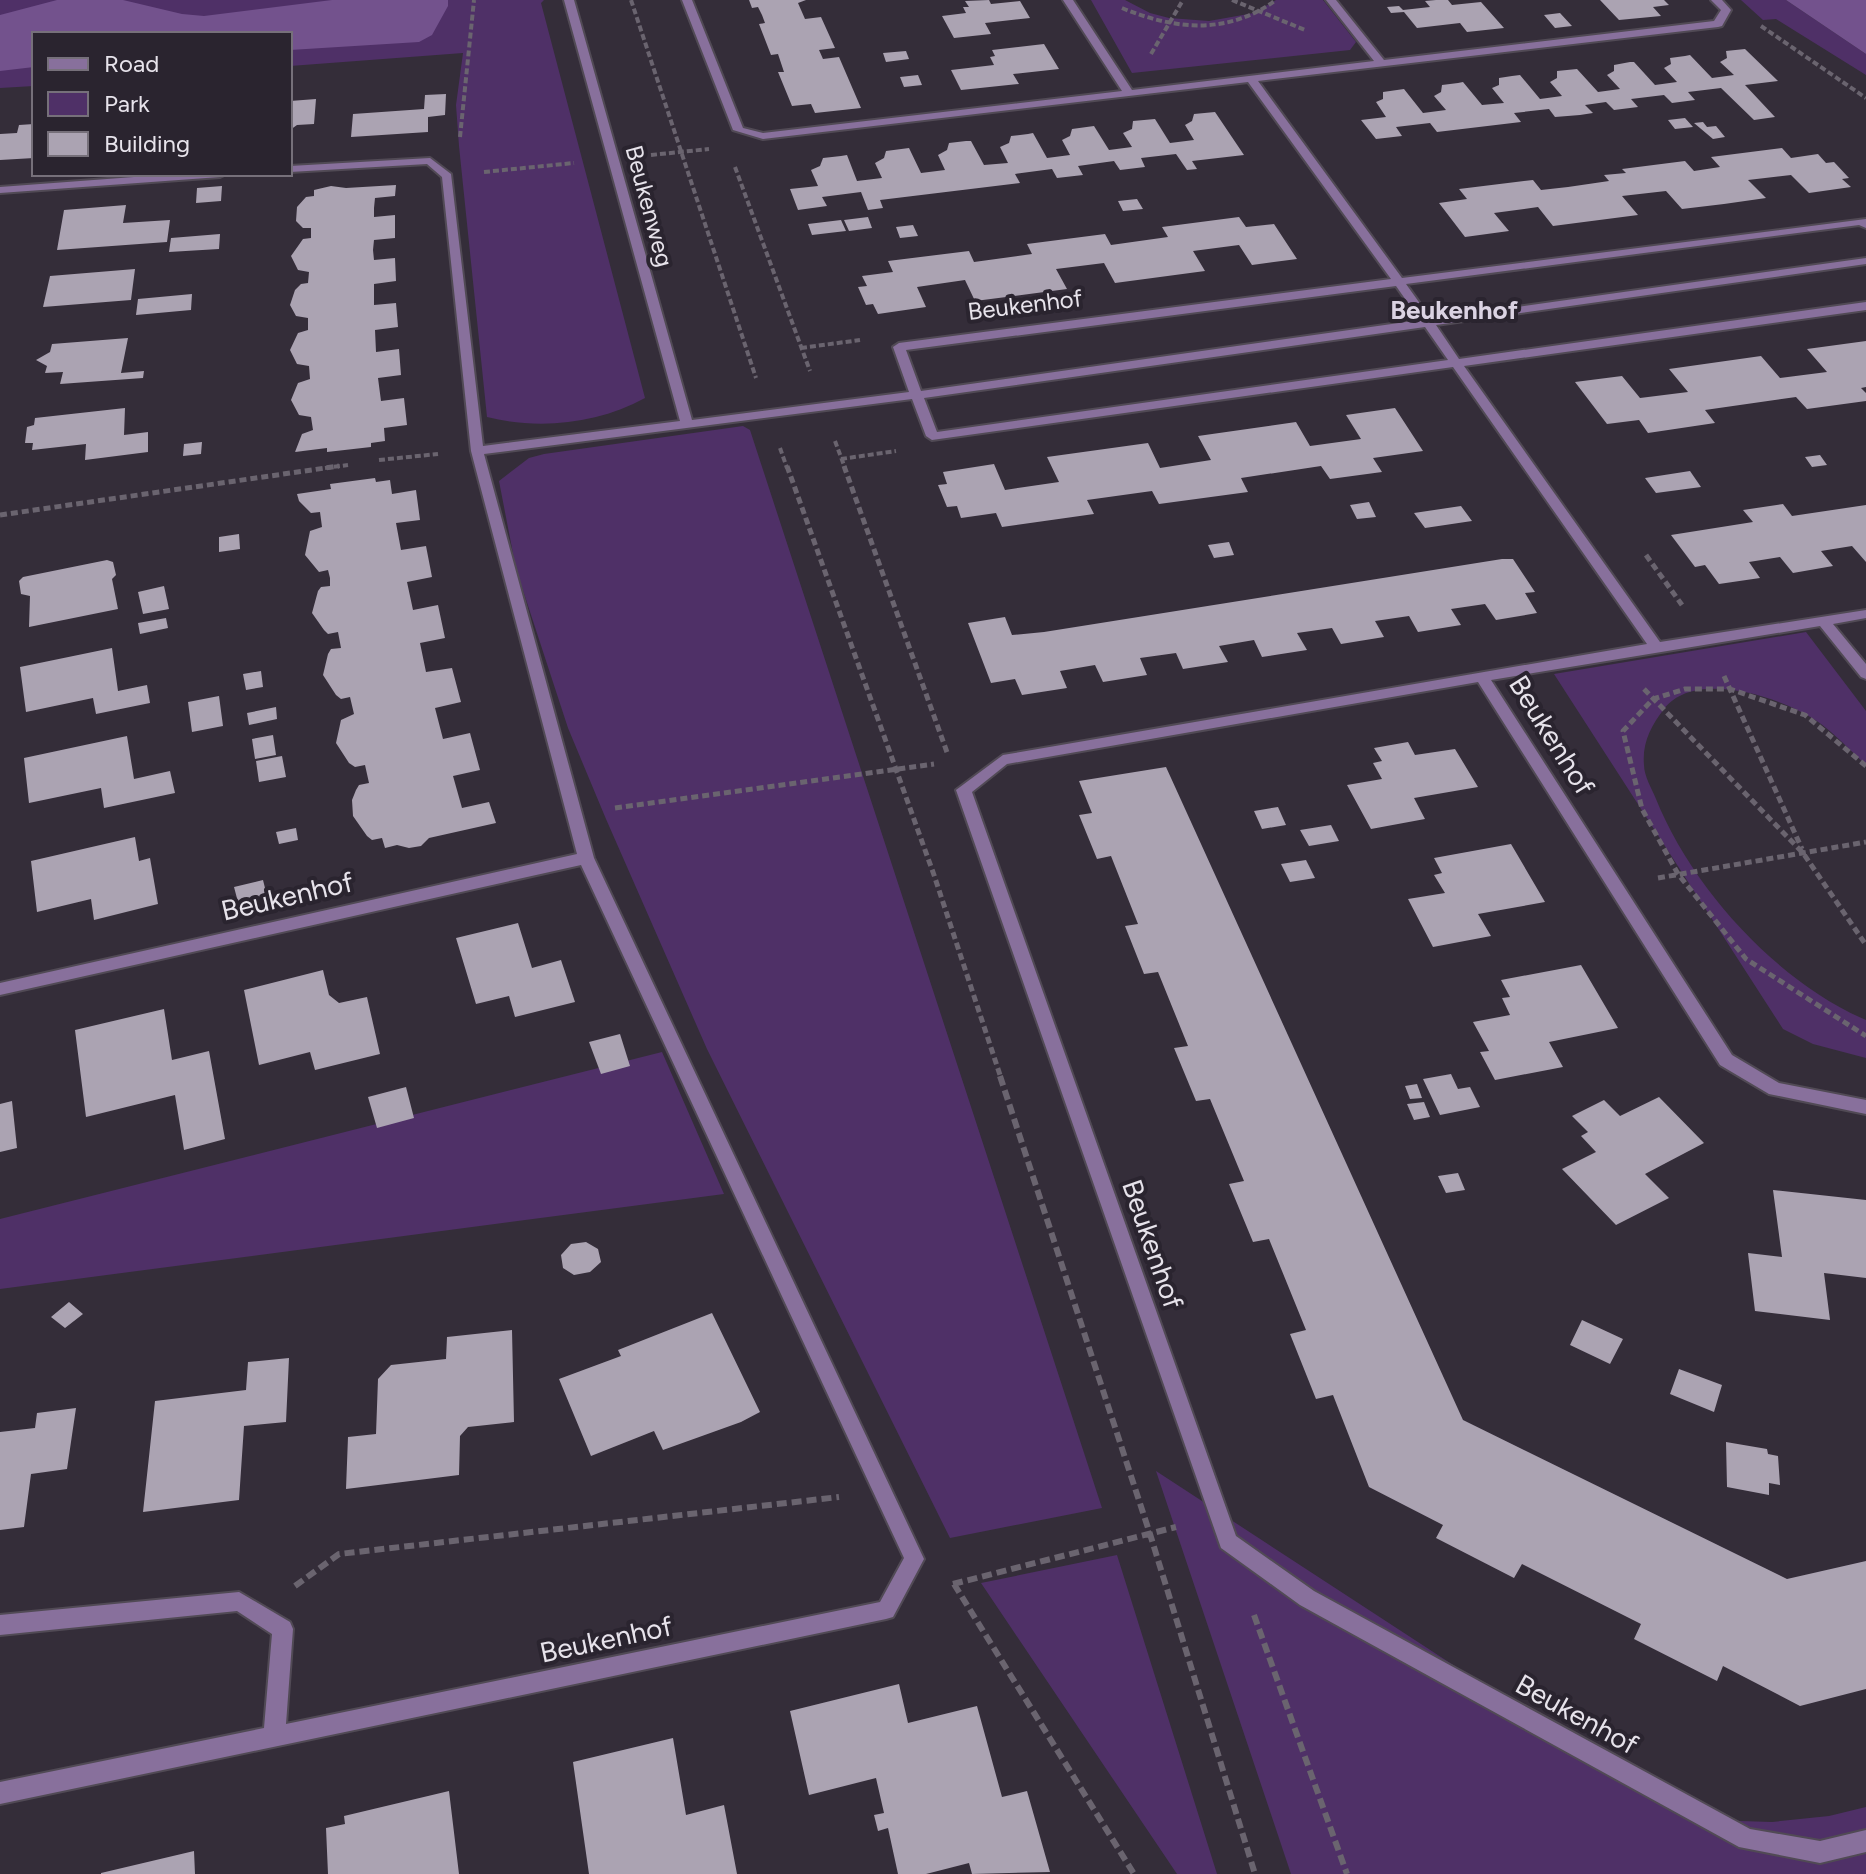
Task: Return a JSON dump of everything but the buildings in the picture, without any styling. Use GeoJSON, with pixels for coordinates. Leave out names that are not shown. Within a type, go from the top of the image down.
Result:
{"type":"FeatureCollection","features":[{"type":"Feature","properties":{"kind":"street","name":"Beukenweg"},"geometry":{"type":"LineString","coordinates":[[569,0],[687,424]]}},
{"type":"Feature","properties":{"kind":"street"},"geometry":{"type":"LineString","coordinates":[[687,0],[738,130],[763,136],[1718,24],[1726,10],[1716,0]]}},
{"type":"Feature","properties":{"kind":"street"},"geometry":{"type":"LineString","coordinates":[[1068,0],[1129,93]]}},
{"type":"Feature","properties":{"kind":"street"},"geometry":{"type":"LineString","coordinates":[[1331,0],[1381,63]]}},
{"type":"Feature","properties":{"kind":"street"},"geometry":{"type":"LineString","coordinates":[[1251,79],[1399,282],[1656,647]]}},
{"type":"Feature","properties":{"kind":"street"},"geometry":{"type":"LineString","coordinates":[[292,169],[430,161]]}},
{"type":"Feature","properties":{"kind":"street","name":"Beukenhof"},"geometry":{"type":"LineString","coordinates":[[0,1793],[886,1610],[914,1559],[586,858],[477,451],[447,176],[430,161]]}},
{"type":"Feature","properties":{"kind":"street"},"geometry":{"type":"LineString","coordinates":[[0,191],[194,176]]}},
{"type":"Feature","properties":{"kind":"street","name":"Beukenhof"},"geometry":{"type":"LineString","coordinates":[[899,347],[1862,221],[1866,225]]}},
{"type":"Feature","properties":{"kind":"street"},"geometry":{"type":"LineString","coordinates":[[477,451],[916,395],[1866,261]]}},
{"type":"Feature","properties":{"kind":"street"},"geometry":{"type":"LineString","coordinates":[[899,347],[932,436],[1866,306]]}},
{"type":"Feature","properties":{"kind":"street","name":"Beukenhof"},"geometry":{"type":"LineString","coordinates":[[1866,614],[1656,647],[1003,760],[964,790],[1228,1542],[1307,1598],[1747,1839],[1820,1852],[1866,1841]]}},
{"type":"Feature","properties":{"kind":"street"},"geometry":{"type":"LineString","coordinates":[[1824,621],[1866,674]]}},
{"type":"Feature","properties":{"kind":"street","name":"Beukenhof"},"geometry":{"type":"LineString","coordinates":[[1482,677],[1726,1060],[1775,1089],[1866,1107]]}},
{"type":"Feature","properties":{"kind":"street","name":"Beukenhof"},"geometry":{"type":"LineString","coordinates":[[0,989],[586,858]]}},
{"type":"Feature","properties":{"kind":"street"},"geometry":{"type":"LineString","coordinates":[[0,1625],[239,1601],[283,1629],[274,1736]]}},
{"type":"Feature","properties":{"kind":"path"},"geometry":{"type":"LineString","coordinates":[[430,161],[458,151],[474,0]]}},
{"type":"Feature","properties":{"kind":"path"},"geometry":{"type":"LineString","coordinates":[[631,0],[768,414],[939,890],[1150,1534],[1255,1874]]}},
{"type":"Feature","properties":{"kind":"path"},"geometry":{"type":"LineString","coordinates":[[1129,93],[1183,0]]}},
{"type":"Feature","properties":{"kind":"path"},"geometry":{"type":"LineString","coordinates":[[1115,4],[1146,19],[1205,26],[1239,21],[1263,12],[1276,0]]}},
{"type":"Feature","properties":{"kind":"path"},"geometry":{"type":"LineString","coordinates":[[1723,17],[1762,27],[1866,98]]}},
{"type":"Feature","properties":{"kind":"path"},"geometry":{"type":"LineString","coordinates":[[733,161],[950,762]]}},
{"type":"Feature","properties":{"kind":"path"},"geometry":{"type":"LineString","coordinates":[[801,348],[875,338],[899,347]]}},
{"type":"Feature","properties":{"kind":"path"},"geometry":{"type":"LineString","coordinates":[[841,459],[919,448],[932,436]]}},
{"type":"Feature","properties":{"kind":"path"},"geometry":{"type":"LineString","coordinates":[[379,460],[477,451]]}},
{"type":"Feature","properties":{"kind":"path"},"geometry":{"type":"LineString","coordinates":[[0,515],[348,465]]}},
{"type":"Feature","properties":{"kind":"path"},"geometry":{"type":"LineString","coordinates":[[1866,766],[1805,715],[1730,689],[1685,689],[1653,699],[1623,731],[1642,809],[1678,874],[1746,959],[1866,1036]]}},
{"type":"Feature","properties":{"kind":"path"},"geometry":{"type":"LineString","coordinates":[[573,814],[950,762],[985,773]]}},
{"type":"Feature","properties":{"kind":"path"},"geometry":{"type":"LineString","coordinates":[[1614,885],[1866,842]]}},
{"type":"Feature","properties":{"kind":"path"},"geometry":{"type":"LineString","coordinates":[[259,1613],[339,1554],[882,1492]]}},
{"type":"Feature","properties":{"kind":"path"},"geometry":{"type":"LineString","coordinates":[[900,1583],[954,1584],[1218,1516]]}},
{"type":"Feature","properties":{"kind":"path"},"geometry":{"type":"LineString","coordinates":[[1228,1542],[1347,1874]]}},
{"type":"Feature","properties":{"kind":"path"},"geometry":{"type":"LineString","coordinates":[[954,1584],[1134,1874]]}},
{"type":"Feature","properties":{"kind":"green space"},"geometry":{"type":"Polygon","coordinates":[[[0,0],[544,0],[541,3],[645,398],[608,414],[568,422],[527,423],[487,417],[456,105],[463,53],[292,66],[292,32],[32,32],[32,86],[0,88],[0,0]]]}},
{"type":"Feature","properties":{"kind":"green space"},"geometry":{"type":"Polygon","coordinates":[[[1091,0],[1125,0],[1150,13],[1169,18],[1209,21],[1254,13],[1276,0],[1323,0],[1356,42],[1350,50],[1132,73],[1091,0]]]}},
{"type":"Feature","properties":{"kind":"green space"},"geometry":{"type":"Polygon","coordinates":[[[1741,0],[1786,0],[1866,54],[1866,75],[1776,19],[1763,20],[1741,0]]]}},
{"type":"Feature","properties":{"kind":"green space"},"geometry":{"type":"Polygon","coordinates":[[[743,426],[750,430],[1102,1508],[950,1538],[707,1049],[568,728],[516,569],[499,481],[529,458],[544,454],[743,426]]]}},
{"type":"Feature","properties":{"kind":"green space"},"geometry":{"type":"Polygon","coordinates":[[[1806,632],[1866,711],[1866,765],[1827,729],[1805,714],[1764,697],[1718,689],[1697,690],[1678,697],[1664,709],[1646,742],[1644,769],[1691,866],[1741,929],[1801,982],[1866,1020],[1866,1058],[1813,1044],[1783,1029],[1554,674],[1806,632]]]}},
{"type":"Feature","properties":{"kind":"green space"},"geometry":{"type":"Polygon","coordinates":[[[662,1052],[724,1194],[0,1289],[0,1219],[662,1052]]]}},
{"type":"Feature","properties":{"kind":"green space"},"geometry":{"type":"Polygon","coordinates":[[[1156,1471],[1637,1785],[1707,1820],[1772,1822],[1829,1816],[1866,1807],[1866,1874],[1291,1874],[1156,1471]]]}},
{"type":"Feature","properties":{"kind":"green space"},"geometry":{"type":"Polygon","coordinates":[[[1117,1555],[1217,1874],[1177,1874],[981,1583],[1117,1555]]]}},
{"type":"Feature","properties":{"kind":"shaded area"},"geometry":{"type":"Polygon","coordinates":[[[57,0],[123,0],[204,16],[332,0],[448,0],[448,6],[432,35],[419,42],[292,50],[292,32],[32,32],[32,67],[0,71],[0,15],[57,0]]]}},
{"type":"Feature","properties":{"kind":"shaded area"},"geometry":{"type":"Polygon","coordinates":[[[1786,0],[1866,0],[1866,54],[1786,0]]]}},
{"type":"Feature","properties":{"kind":"district","name":"Beukenhof"},"geometry":{"type":"Point","coordinates":[1454,310]}}]}
